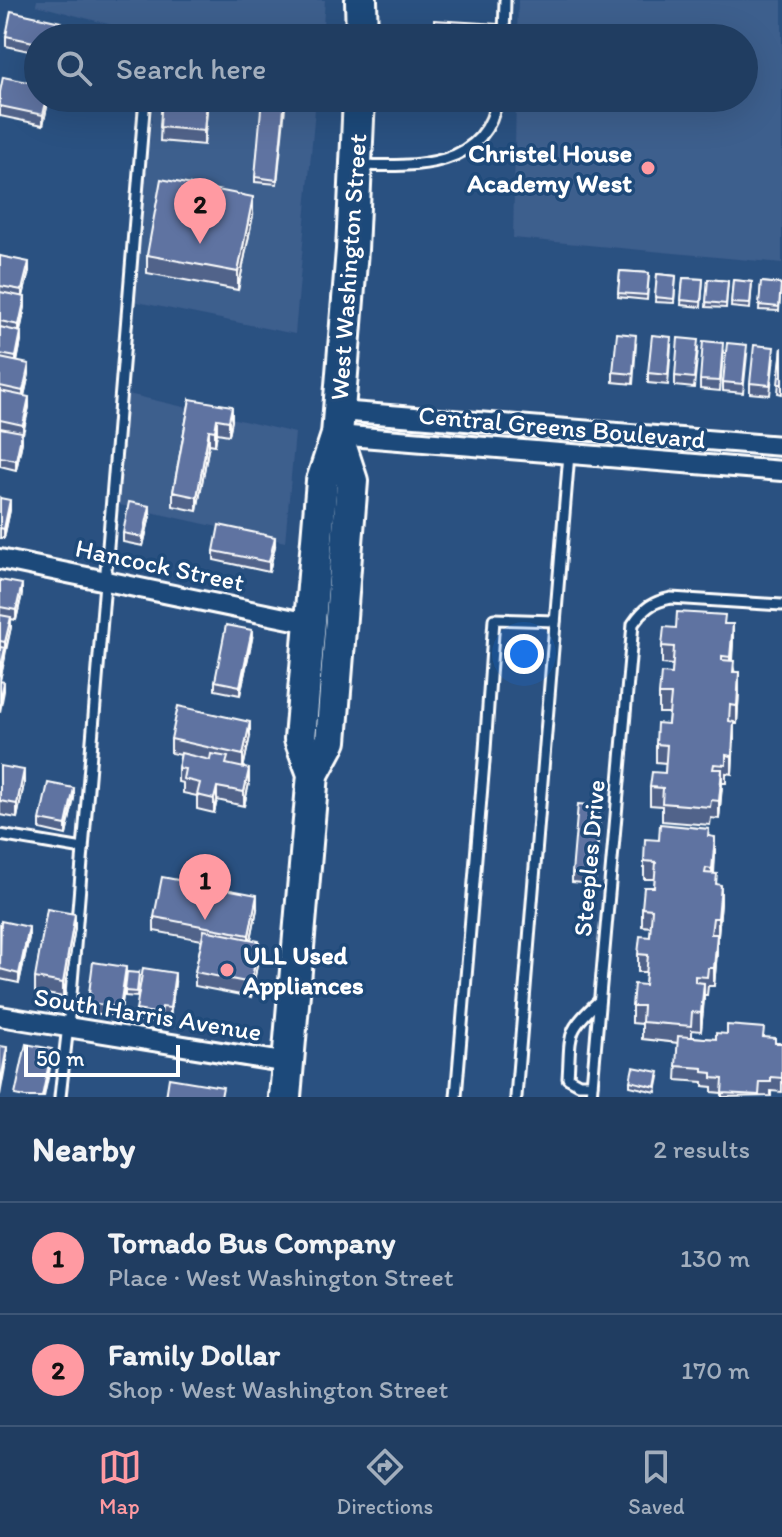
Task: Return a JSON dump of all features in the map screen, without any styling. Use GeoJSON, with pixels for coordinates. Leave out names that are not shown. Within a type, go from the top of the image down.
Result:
{"type":"FeatureCollection","features":[{"type":"Feature","properties":{"kind":"main road"},"geometry":{"type":"LineString","coordinates":[[361,0],[362,24]]}},
{"type":"Feature","properties":{"kind":"main road","name":"West Washington Street"},"geometry":{"type":"LineString","coordinates":[[313,774],[300,739],[322,481],[338,423],[352,250],[358,112]]}},
{"type":"Feature","properties":{"kind":"main road","name":"West Washington Street"},"geometry":{"type":"LineString","coordinates":[[285,1097],[313,774],[331,741],[352,481],[338,423]]}},
{"type":"Feature","properties":{"kind":"street","name":"Central Greens Boulevard"},"geometry":{"type":"LineString","coordinates":[[338,423],[782,446]]}},
{"type":"Feature","properties":{"kind":"street","name":"Central Greens Boulevard"},"geometry":{"type":"LineString","coordinates":[[338,423],[569,454],[782,471]]}},
{"type":"Feature","properties":{"kind":"street","name":"Hancock Street"},"geometry":{"type":"LineString","coordinates":[[0,559],[309,623]]}},
{"type":"Feature","properties":{"kind":"street","name":"South Harris Avenue"},"geometry":{"type":"LineString","coordinates":[[0,1016],[288,1063]]}},
{"type":"Feature","properties":{"kind":"lane"},"geometry":{"type":"LineString","coordinates":[[504,24],[505,0]]}},
{"type":"Feature","properties":{"kind":"lane"},"geometry":{"type":"LineString","coordinates":[[60,1097],[144,112]]}},
{"type":"Feature","properties":{"kind":"lane"},"geometry":{"type":"LineString","coordinates":[[355,164],[411,166],[440,162],[469,147],[489,125],[493,112]]}},
{"type":"Feature","properties":{"kind":"lane"},"geometry":{"type":"LineString","coordinates":[[516,1097],[569,454]]}},
{"type":"Feature","properties":{"kind":"lane","name":"Steeples Drive"},"geometry":{"type":"LineString","coordinates":[[591,1097],[633,624],[642,610],[656,601],[671,598],[782,605]]}},
{"type":"Feature","properties":{"kind":"lane"},"geometry":{"type":"LineString","coordinates":[[456,1097],[494,619],[555,621]]}},
{"type":"Feature","properties":{"kind":"lane"},"geometry":{"type":"LineString","coordinates":[[0,835],[83,849]]}},
{"type":"Feature","properties":{"kind":"lane"},"geometry":{"type":"LineString","coordinates":[[592,1084],[579,1084],[568,1078],[571,1034],[575,1024],[598,1002]]}},
{"type":"Feature","properties":{"kind":"shaded area"},"geometry":{"type":"Polygon","coordinates":[[[37,0],[325,0],[323,24],[108,24],[36,5],[37,0]]]}},
{"type":"Feature","properties":{"kind":"shaded area","name":"Christel House Academy West"},"geometry":{"type":"Polygon","coordinates":[[[518,0],[782,0],[782,263],[513,238],[516,112],[758,112],[758,24],[517,24],[518,0]]]}},
{"type":"Feature","properties":{"kind":"shaded area"},"geometry":{"type":"Polygon","coordinates":[[[152,112],[315,112],[295,334],[132,301],[152,112]]]}},
{"type":"Feature","properties":{"kind":"shaded area"},"geometry":{"type":"Polygon","coordinates":[[[128,394],[295,433],[285,542],[115,504],[124,402],[128,394]]]}},
{"type":"Feature","properties":{"kind":"building"},"geometry":{"type":"Polygon","coordinates":[[[11,11],[61,22],[24,24],[24,40],[6,36],[11,11]]]}},
{"type":"Feature","properties":{"kind":"building"},"geometry":{"type":"Polygon","coordinates":[[[434,20],[498,24],[434,24],[434,20]]]}},
{"type":"Feature","properties":{"kind":"building"},"geometry":{"type":"Polygon","coordinates":[[[3,77],[24,81],[24,111],[0,106],[3,77]]]}},
{"type":"Feature","properties":{"kind":"building"},"geometry":{"type":"Polygon","coordinates":[[[161,112],[206,112],[204,131],[160,127],[161,112]]]}},
{"type":"Feature","properties":{"kind":"building"},"geometry":{"type":"Polygon","coordinates":[[[261,112],[284,112],[277,180],[255,177],[261,112]]]}},
{"type":"Feature","properties":{"kind":"building"},"geometry":{"type":"Polygon","coordinates":[[[161,179],[253,197],[238,272],[147,255],[161,179]]]}},
{"type":"Feature","properties":{"kind":"building"},"geometry":{"type":"Polygon","coordinates":[[[0,256],[29,262],[22,290],[0,286],[0,256]]]}},
{"type":"Feature","properties":{"kind":"building"},"geometry":{"type":"Polygon","coordinates":[[[620,271],[649,273],[647,295],[618,293],[620,271]]]}},
{"type":"Feature","properties":{"kind":"building"},"geometry":{"type":"Polygon","coordinates":[[[657,274],[676,276],[674,299],[655,297],[657,274]]]}},
{"type":"Feature","properties":{"kind":"building"},"geometry":{"type":"Polygon","coordinates":[[[683,278],[703,279],[701,302],[681,300],[683,278]]]}},
{"type":"Feature","properties":{"kind":"building"},"geometry":{"type":"Polygon","coordinates":[[[708,279],[728,281],[726,304],[706,302],[708,279]]]}},
{"type":"Feature","properties":{"kind":"building"},"geometry":{"type":"Polygon","coordinates":[[[733,280],[752,282],[750,304],[731,303],[733,280]]]}},
{"type":"Feature","properties":{"kind":"building"},"geometry":{"type":"Polygon","coordinates":[[[761,282],[781,284],[779,307],[759,305],[761,282]]]}},
{"type":"Feature","properties":{"kind":"building"},"geometry":{"type":"Polygon","coordinates":[[[0,292],[25,297],[19,325],[0,321],[0,292]]]}},
{"type":"Feature","properties":{"kind":"building"},"geometry":{"type":"Polygon","coordinates":[[[0,327],[21,332],[16,357],[0,354],[0,327]]]}},
{"type":"Feature","properties":{"kind":"building"},"geometry":{"type":"Polygon","coordinates":[[[617,333],[636,335],[633,374],[613,372],[617,333]]]}},
{"type":"Feature","properties":{"kind":"building"},"geometry":{"type":"Polygon","coordinates":[[[652,335],[671,337],[668,375],[648,373],[652,335]]]}},
{"type":"Feature","properties":{"kind":"building"},"geometry":{"type":"Polygon","coordinates":[[[678,338],[698,340],[694,378],[675,376],[678,338]]]}},
{"type":"Feature","properties":{"kind":"building"},"geometry":{"type":"Polygon","coordinates":[[[703,341],[723,343],[720,381],[700,380],[703,341]]]}},
{"type":"Feature","properties":{"kind":"building"},"geometry":{"type":"Polygon","coordinates":[[[727,343],[747,345],[743,384],[723,382],[727,343]]]}},
{"type":"Feature","properties":{"kind":"building"},"geometry":{"type":"Polygon","coordinates":[[[754,345],[774,347],[770,385],[750,383],[754,345]]]}},
{"type":"Feature","properties":{"kind":"building"},"geometry":{"type":"Polygon","coordinates":[[[782,347],[782,384],[778,384],[782,347]]]}},
{"type":"Feature","properties":{"kind":"building"},"geometry":{"type":"Polygon","coordinates":[[[0,358],[29,364],[23,391],[0,386],[0,358]]]}},
{"type":"Feature","properties":{"kind":"building"},"geometry":{"type":"Polygon","coordinates":[[[0,391],[29,397],[23,425],[0,420],[0,391]]]}},
{"type":"Feature","properties":{"kind":"building"},"geometry":{"type":"Polygon","coordinates":[[[190,399],[232,406],[229,421],[217,419],[215,431],[209,430],[197,497],[173,492],[190,399]]]}},
{"type":"Feature","properties":{"kind":"building"},"geometry":{"type":"Polygon","coordinates":[[[0,428],[22,432],[16,460],[0,457],[0,428]]]}},
{"type":"Feature","properties":{"kind":"building"},"geometry":{"type":"Polygon","coordinates":[[[0,498],[10,500],[4,529],[0,528],[0,498]]]}},
{"type":"Feature","properties":{"kind":"building"},"geometry":{"type":"Polygon","coordinates":[[[129,502],[150,506],[143,537],[123,533],[129,502]]]}},
{"type":"Feature","properties":{"kind":"building"},"geometry":{"type":"Polygon","coordinates":[[[219,525],[275,537],[269,562],[214,551],[219,525]]]}},
{"type":"Feature","properties":{"kind":"building"},"geometry":{"type":"Polygon","coordinates":[[[0,580],[22,584],[16,610],[0,607],[0,580]]]}},
{"type":"Feature","properties":{"kind":"building"},"geometry":{"type":"Polygon","coordinates":[[[677,612],[725,615],[724,624],[733,624],[730,657],[722,656],[722,660],[734,661],[733,672],[739,672],[737,706],[730,705],[729,721],[734,722],[732,756],[726,755],[726,765],[714,764],[713,769],[722,769],[719,801],[711,800],[710,807],[662,803],[663,788],[650,787],[652,772],[665,773],[667,745],[656,744],[657,723],[668,724],[671,695],[659,695],[661,673],[672,674],[674,647],[662,646],[664,627],[676,628],[677,612]]]}},
{"type":"Feature","properties":{"kind":"building"},"geometry":{"type":"Polygon","coordinates":[[[0,615],[11,617],[5,642],[0,641],[0,615]]]}},
{"type":"Feature","properties":{"kind":"building"},"geometry":{"type":"Polygon","coordinates":[[[226,625],[252,630],[240,686],[215,681],[226,625]]]}},
{"type":"Feature","properties":{"kind":"building"},"geometry":{"type":"Polygon","coordinates":[[[0,647],[5,648],[0,671],[0,647]]]}},
{"type":"Feature","properties":{"kind":"building"},"geometry":{"type":"Polygon","coordinates":[[[0,681],[4,682],[0,702],[0,681]]]}},
{"type":"Feature","properties":{"kind":"building"},"geometry":{"type":"Polygon","coordinates":[[[178,706],[250,722],[243,755],[171,739],[178,706]]]}},
{"type":"Feature","properties":{"kind":"building"},"geometry":{"type":"Polygon","coordinates":[[[181,753],[210,760],[211,754],[228,757],[226,764],[249,769],[244,792],[217,787],[214,799],[197,795],[200,783],[183,779],[185,769],[178,768],[181,753]]]}},
{"type":"Feature","properties":{"kind":"building"},"geometry":{"type":"Polygon","coordinates":[[[0,766],[24,770],[17,804],[0,801],[0,766]]]}},
{"type":"Feature","properties":{"kind":"building"},"geometry":{"type":"Polygon","coordinates":[[[48,783],[74,788],[66,825],[40,820],[48,783]]]}},
{"type":"Feature","properties":{"kind":"building"},"geometry":{"type":"Polygon","coordinates":[[[578,804],[600,806],[595,875],[572,873],[578,804]]]}},
{"type":"Feature","properties":{"kind":"building"},"geometry":{"type":"Polygon","coordinates":[[[660,824],[709,829],[708,836],[715,837],[712,869],[706,868],[705,873],[717,874],[716,884],[721,885],[718,918],[713,918],[711,934],[717,934],[714,968],[708,968],[707,977],[695,976],[695,982],[704,983],[701,1013],[692,1012],[691,1026],[642,1022],[643,1006],[632,1006],[634,984],[645,985],[648,955],[638,954],[640,936],[650,937],[652,909],[642,908],[644,887],[654,887],[656,862],[644,861],[645,839],[659,840],[660,824]]]}},
{"type":"Feature","properties":{"kind":"building"},"geometry":{"type":"Polygon","coordinates":[[[162,877],[257,895],[249,935],[154,917],[162,877]]]}},
{"type":"Feature","properties":{"kind":"building"},"geometry":{"type":"Polygon","coordinates":[[[47,909],[75,914],[63,983],[35,978],[47,909]]]}},
{"type":"Feature","properties":{"kind":"building"},"geometry":{"type":"Polygon","coordinates":[[[1,921],[29,927],[19,974],[0,969],[1,921]]]}},
{"type":"Feature","properties":{"kind":"building","name":"ULL Used Appliances"},"geometry":{"type":"Polygon","coordinates":[[[204,930],[259,941],[251,983],[195,972],[204,930]]]}},
{"type":"Feature","properties":{"kind":"building"},"geometry":{"type":"Polygon","coordinates":[[[93,962],[126,967],[120,1007],[90,1003],[93,962]]]}},
{"type":"Feature","properties":{"kind":"building"},"geometry":{"type":"Polygon","coordinates":[[[143,968],[175,973],[170,1008],[162,1007],[161,1014],[136,1010],[143,968]]]}},
{"type":"Feature","properties":{"kind":"building"},"geometry":{"type":"Polygon","coordinates":[[[127,972],[139,973],[137,992],[125,991],[127,972]]]}},
{"type":"Feature","properties":{"kind":"building"},"geometry":{"type":"Polygon","coordinates":[[[727,1025],[764,1028],[763,1037],[775,1038],[775,1043],[782,1043],[782,1078],[771,1077],[771,1082],[760,1082],[759,1095],[722,1093],[723,1079],[712,1078],[712,1073],[703,1072],[703,1068],[676,1066],[678,1036],[716,1039],[716,1033],[727,1034],[727,1025]]]}},
{"type":"Feature","properties":{"kind":"building"},"geometry":{"type":"Polygon","coordinates":[[[26,1044],[52,1049],[42,1097],[15,1095],[26,1044]]]}},
{"type":"Feature","properties":{"kind":"building"},"geometry":{"type":"Polygon","coordinates":[[[0,1046],[7,1047],[0,1085],[0,1046]]]}},
{"type":"Feature","properties":{"kind":"building"},"geometry":{"type":"Polygon","coordinates":[[[633,1067],[659,1072],[656,1087],[630,1081],[633,1067]]]}},
{"type":"Feature","properties":{"kind":"building"},"geometry":{"type":"Polygon","coordinates":[[[169,1078],[223,1087],[221,1097],[166,1097],[169,1078]]]}},
{"type":"Feature","properties":{"kind":"place","name":"Christel House Academy West"},"geometry":{"type":"Point","coordinates":[648,168]}},
{"type":"Feature","properties":{"kind":"place","name":"Family Dollar"},"geometry":{"type":"Point","coordinates":[200,244]}},
{"type":"Feature","properties":{"kind":"place","name":"Tornado Bus Company"},"geometry":{"type":"Point","coordinates":[205,920]}},
{"type":"Feature","properties":{"kind":"place","name":"ULL Used Appliances"},"geometry":{"type":"Point","coordinates":[227,970]}}]}
